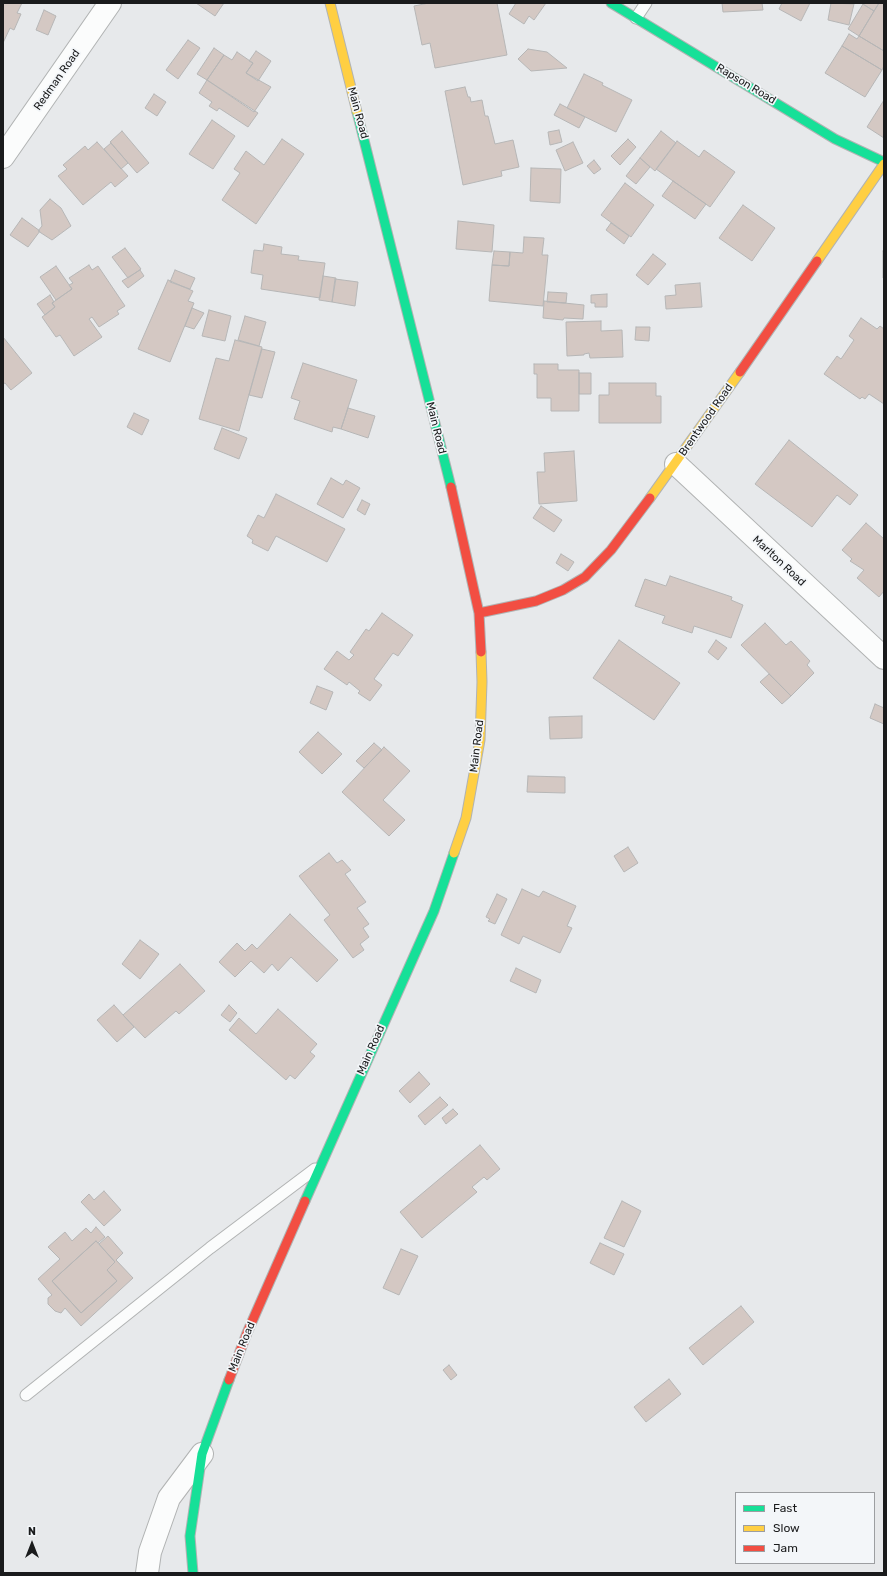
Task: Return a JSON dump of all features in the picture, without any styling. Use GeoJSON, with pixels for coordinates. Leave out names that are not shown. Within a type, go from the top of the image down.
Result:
{"type":"FeatureCollection","features":[{"type":"Feature","properties":{"kind":"main road","name":"Main Road"},"geometry":{"type":"LineString","coordinates":[[192,1573],[190,1536],[202,1454],[247,1333],[434,911],[466,818],[480,740],[482,682],[479,613],[460,523],[330,3]]}},
{"type":"Feature","properties":{"kind":"main road","name":"Rapson Road"},"geometry":{"type":"LineString","coordinates":[[611,3],[835,139],[884,163]]}},
{"type":"Feature","properties":{"kind":"main road","name":"Brentwood Road"},"geometry":{"type":"LineString","coordinates":[[479,613],[536,601],[563,590],[585,577],[611,550],[676,464],[884,163]]}},
{"type":"Feature","properties":{"kind":"street","name":"Redman Road"},"geometry":{"type":"LineString","coordinates":[[3,157],[110,3]]}},
{"type":"Feature","properties":{"kind":"street","name":"Marlton Road"},"geometry":{"type":"LineString","coordinates":[[676,464],[884,658]]}},
{"type":"Feature","properties":{"kind":"street","name":"Main Road"},"geometry":{"type":"LineString","coordinates":[[147,1573],[150,1552],[169,1498],[202,1454]]}},
{"type":"Feature","properties":{"kind":"lane"},"geometry":{"type":"LineString","coordinates":[[636,18],[646,3]]}},
{"type":"Feature","properties":{"kind":"lane"},"geometry":{"type":"LineString","coordinates":[[26,1395],[210,1248],[321,1164]]}},
{"type":"Feature","properties":{"kind":"building"},"geometry":{"type":"Polygon","coordinates":[[[3,3],[22,3],[17,13],[21,14],[14,30],[10,28],[3,43],[3,3]]]}},
{"type":"Feature","properties":{"kind":"building"},"geometry":{"type":"Polygon","coordinates":[[[196,3],[224,3],[215,16],[196,3]]]}},
{"type":"Feature","properties":{"kind":"building"},"geometry":{"type":"Polygon","coordinates":[[[429,3],[497,3],[507,55],[435,68],[430,43],[422,45],[414,6],[429,3]]]}},
{"type":"Feature","properties":{"kind":"building"},"geometry":{"type":"Polygon","coordinates":[[[516,3],[546,3],[534,20],[529,16],[524,24],[509,14],[516,3]]]}},
{"type":"Feature","properties":{"kind":"building"},"geometry":{"type":"Polygon","coordinates":[[[722,3],[762,3],[763,10],[723,12],[722,3]]]}},
{"type":"Feature","properties":{"kind":"building"},"geometry":{"type":"Polygon","coordinates":[[[782,3],[810,3],[801,21],[779,9],[782,3]]]}},
{"type":"Feature","properties":{"kind":"building"},"geometry":{"type":"Polygon","coordinates":[[[831,3],[854,4],[849,25],[828,20],[831,3]]]}},
{"type":"Feature","properties":{"kind":"building"},"geometry":{"type":"Polygon","coordinates":[[[861,3],[879,3],[874,11],[861,3]]]}},
{"type":"Feature","properties":{"kind":"building"},"geometry":{"type":"Polygon","coordinates":[[[879,3],[884,3],[884,51],[859,36],[879,3]]]}},
{"type":"Feature","properties":{"kind":"building"},"geometry":{"type":"Polygon","coordinates":[[[863,4],[874,11],[859,36],[848,29],[863,4]]]}},
{"type":"Feature","properties":{"kind":"building"},"geometry":{"type":"Polygon","coordinates":[[[44,10],[56,16],[48,35],[36,30],[44,10]]]}},
{"type":"Feature","properties":{"kind":"building"},"geometry":{"type":"Polygon","coordinates":[[[849,34],[857,39],[859,36],[884,51],[884,66],[882,70],[842,46],[849,34]]]}},
{"type":"Feature","properties":{"kind":"building"},"geometry":{"type":"Polygon","coordinates":[[[188,40],[200,48],[178,79],[166,70],[188,40]]]}},
{"type":"Feature","properties":{"kind":"building"},"geometry":{"type":"Polygon","coordinates":[[[842,46],[882,70],[865,97],[825,73],[842,46]]]}},
{"type":"Feature","properties":{"kind":"building"},"geometry":{"type":"Polygon","coordinates":[[[214,48],[224,55],[207,80],[197,74],[214,48]]]}},
{"type":"Feature","properties":{"kind":"building"},"geometry":{"type":"Polygon","coordinates":[[[528,49],[547,52],[567,68],[531,71],[518,59],[528,49]]]}},
{"type":"Feature","properties":{"kind":"building"},"geometry":{"type":"Polygon","coordinates":[[[256,51],[271,61],[258,81],[246,73],[253,63],[249,61],[256,51]]]}},
{"type":"Feature","properties":{"kind":"building"},"geometry":{"type":"Polygon","coordinates":[[[237,52],[253,63],[246,73],[271,87],[254,112],[207,80],[224,55],[232,60],[237,52]]]}},
{"type":"Feature","properties":{"kind":"building"},"geometry":{"type":"Polygon","coordinates":[[[584,74],[632,100],[616,132],[567,108],[584,74]]]}},
{"type":"Feature","properties":{"kind":"building"},"geometry":{"type":"Polygon","coordinates":[[[207,80],[258,113],[248,127],[219,108],[217,111],[209,106],[212,102],[199,93],[207,80]]]}},
{"type":"Feature","properties":{"kind":"building"},"geometry":{"type":"Polygon","coordinates":[[[465,87],[471,102],[482,100],[485,116],[488,116],[495,144],[513,140],[519,167],[501,171],[502,176],[463,185],[445,91],[465,87]]]}},
{"type":"Feature","properties":{"kind":"building"},"geometry":{"type":"Polygon","coordinates":[[[154,94],[166,102],[157,116],[145,108],[154,94]]]}},
{"type":"Feature","properties":{"kind":"building"},"geometry":{"type":"Polygon","coordinates":[[[884,100],[884,138],[867,127],[884,100]]]}},
{"type":"Feature","properties":{"kind":"building"},"geometry":{"type":"Polygon","coordinates":[[[560,104],[585,117],[579,128],[554,115],[560,104]]]}},
{"type":"Feature","properties":{"kind":"building"},"geometry":{"type":"Polygon","coordinates":[[[212,120],[235,136],[213,169],[189,154],[212,120]]]}},
{"type":"Feature","properties":{"kind":"building"},"geometry":{"type":"Polygon","coordinates":[[[559,130],[562,142],[550,145],[548,132],[559,130]]]}},
{"type":"Feature","properties":{"kind":"building"},"geometry":{"type":"Polygon","coordinates":[[[122,131],[149,163],[137,173],[110,142],[122,131]]]}},
{"type":"Feature","properties":{"kind":"building"},"geometry":{"type":"Polygon","coordinates":[[[661,131],[676,143],[655,171],[640,158],[661,131]]]}},
{"type":"Feature","properties":{"kind":"building"},"geometry":{"type":"Polygon","coordinates":[[[282,139],[304,154],[256,224],[222,200],[240,173],[234,169],[246,151],[264,165],[282,139]]]}},
{"type":"Feature","properties":{"kind":"building"},"geometry":{"type":"Polygon","coordinates":[[[628,139],[636,147],[620,165],[611,156],[628,139]]]}},
{"type":"Feature","properties":{"kind":"building"},"geometry":{"type":"Polygon","coordinates":[[[677,141],[699,157],[704,150],[735,172],[710,207],[656,169],[677,141]]]}},
{"type":"Feature","properties":{"kind":"building"},"geometry":{"type":"Polygon","coordinates":[[[97,142],[128,176],[115,187],[111,182],[83,205],[58,176],[67,169],[63,165],[85,146],[88,150],[97,142]]]}},
{"type":"Feature","properties":{"kind":"building"},"geometry":{"type":"Polygon","coordinates":[[[573,142],[583,163],[565,171],[556,150],[573,142]]]}},
{"type":"Feature","properties":{"kind":"building"},"geometry":{"type":"Polygon","coordinates":[[[111,143],[128,163],[121,169],[104,149],[111,143]]]}},
{"type":"Feature","properties":{"kind":"building"},"geometry":{"type":"Polygon","coordinates":[[[640,158],[650,167],[636,184],[626,176],[640,158]]]}},
{"type":"Feature","properties":{"kind":"building"},"geometry":{"type":"Polygon","coordinates":[[[594,160],[601,169],[594,174],[587,166],[594,160]]]}},
{"type":"Feature","properties":{"kind":"building"},"geometry":{"type":"Polygon","coordinates":[[[531,168],[561,169],[560,203],[530,201],[531,168]]]}},
{"type":"Feature","properties":{"kind":"building"},"geometry":{"type":"Polygon","coordinates":[[[673,181],[706,204],[695,219],[662,196],[673,181]]]}},
{"type":"Feature","properties":{"kind":"building"},"geometry":{"type":"Polygon","coordinates":[[[625,183],[654,205],[631,237],[601,215],[625,183]]]}},
{"type":"Feature","properties":{"kind":"building"},"geometry":{"type":"Polygon","coordinates":[[[50,199],[61,208],[71,226],[52,240],[38,231],[42,226],[40,210],[50,199]]]}},
{"type":"Feature","properties":{"kind":"building"},"geometry":{"type":"Polygon","coordinates":[[[743,205],[775,228],[752,261],[719,238],[743,205]]]}},
{"type":"Feature","properties":{"kind":"building"},"geometry":{"type":"Polygon","coordinates":[[[22,218],[40,231],[28,247],[10,235],[22,218]]]}},
{"type":"Feature","properties":{"kind":"building"},"geometry":{"type":"Polygon","coordinates":[[[458,221],[494,225],[492,252],[456,249],[458,221]]]}},
{"type":"Feature","properties":{"kind":"building"},"geometry":{"type":"Polygon","coordinates":[[[611,223],[629,236],[624,244],[606,230],[611,223]]]}},
{"type":"Feature","properties":{"kind":"building"},"geometry":{"type":"Polygon","coordinates":[[[524,237],[544,238],[542,255],[548,255],[543,306],[489,301],[492,265],[509,266],[510,252],[523,253],[524,237]]]}},
{"type":"Feature","properties":{"kind":"building"},"geometry":{"type":"Polygon","coordinates":[[[264,244],[282,247],[281,254],[299,256],[298,260],[325,263],[320,298],[261,289],[263,275],[251,273],[254,250],[263,251],[264,244]]]}},
{"type":"Feature","properties":{"kind":"building"},"geometry":{"type":"Polygon","coordinates":[[[125,248],[141,269],[128,278],[112,257],[125,248]]]}},
{"type":"Feature","properties":{"kind":"building"},"geometry":{"type":"Polygon","coordinates":[[[494,251],[510,252],[509,266],[492,265],[494,251]]]}},
{"type":"Feature","properties":{"kind":"building"},"geometry":{"type":"Polygon","coordinates":[[[884,251],[884,278],[883,278],[884,251]]]}},
{"type":"Feature","properties":{"kind":"building"},"geometry":{"type":"Polygon","coordinates":[[[653,254],[666,264],[648,285],[636,275],[653,254]]]}},
{"type":"Feature","properties":{"kind":"building"},"geometry":{"type":"Polygon","coordinates":[[[89,265],[92,270],[98,266],[125,306],[117,311],[119,314],[99,327],[92,317],[89,319],[102,337],[74,356],[60,335],[56,337],[42,317],[55,307],[52,303],[72,289],[69,285],[73,283],[69,278],[89,265]]]}},
{"type":"Feature","properties":{"kind":"building"},"geometry":{"type":"Polygon","coordinates":[[[56,266],[72,289],[56,300],[40,277],[56,266]]]}},
{"type":"Feature","properties":{"kind":"building"},"geometry":{"type":"Polygon","coordinates":[[[140,270],[144,276],[128,288],[122,281],[140,270]]]}},
{"type":"Feature","properties":{"kind":"building"},"geometry":{"type":"Polygon","coordinates":[[[175,270],[195,278],[190,289],[170,282],[175,270]]]}},
{"type":"Feature","properties":{"kind":"building"},"geometry":{"type":"Polygon","coordinates":[[[323,276],[336,278],[332,302],[319,300],[323,276]]]}},
{"type":"Feature","properties":{"kind":"building"},"geometry":{"type":"Polygon","coordinates":[[[335,279],[358,282],[355,306],[332,302],[335,279]]]}},
{"type":"Feature","properties":{"kind":"building"},"geometry":{"type":"Polygon","coordinates":[[[168,280],[193,291],[188,301],[194,303],[170,362],[138,349],[168,280]]]}},
{"type":"Feature","properties":{"kind":"building"},"geometry":{"type":"Polygon","coordinates":[[[700,283],[702,307],[666,309],[665,296],[676,295],[675,285],[700,283]]]}},
{"type":"Feature","properties":{"kind":"building"},"geometry":{"type":"Polygon","coordinates":[[[548,292],[567,293],[566,303],[547,302],[548,292]]]}},
{"type":"Feature","properties":{"kind":"building"},"geometry":{"type":"Polygon","coordinates":[[[607,294],[607,307],[595,307],[595,303],[591,303],[591,295],[607,294]]]}},
{"type":"Feature","properties":{"kind":"building"},"geometry":{"type":"Polygon","coordinates":[[[50,295],[54,302],[52,303],[55,307],[45,315],[37,304],[50,295]]]}},
{"type":"Feature","properties":{"kind":"building"},"geometry":{"type":"Polygon","coordinates":[[[544,301],[584,305],[583,319],[564,318],[563,320],[543,318],[544,301]]]}},
{"type":"Feature","properties":{"kind":"building"},"geometry":{"type":"Polygon","coordinates":[[[192,308],[204,313],[194,329],[185,326],[192,308]]]}},
{"type":"Feature","properties":{"kind":"building"},"geometry":{"type":"Polygon","coordinates":[[[209,310],[231,316],[225,341],[202,336],[209,310]]]}},
{"type":"Feature","properties":{"kind":"building"},"geometry":{"type":"Polygon","coordinates":[[[245,316],[266,322],[259,346],[238,340],[245,316]]]}},
{"type":"Feature","properties":{"kind":"building"},"geometry":{"type":"Polygon","coordinates":[[[861,318],[877,329],[880,326],[884,329],[884,404],[869,394],[865,399],[862,397],[860,399],[824,374],[837,356],[841,359],[854,340],[849,336],[861,318]]]}},
{"type":"Feature","properties":{"kind":"building"},"geometry":{"type":"Polygon","coordinates":[[[601,321],[601,331],[622,330],[623,357],[590,358],[589,353],[584,355],[567,356],[566,322],[601,321]]]}},
{"type":"Feature","properties":{"kind":"building"},"geometry":{"type":"Polygon","coordinates":[[[636,327],[650,327],[649,341],[635,340],[636,327]]]}},
{"type":"Feature","properties":{"kind":"building"},"geometry":{"type":"Polygon","coordinates":[[[3,337],[32,373],[11,390],[5,383],[3,384],[3,337]]]}},
{"type":"Feature","properties":{"kind":"building"},"geometry":{"type":"Polygon","coordinates":[[[235,340],[262,347],[239,431],[199,419],[216,358],[229,361],[235,340]]]}},
{"type":"Feature","properties":{"kind":"building"},"geometry":{"type":"Polygon","coordinates":[[[262,349],[275,352],[262,398],[249,395],[262,349]]]}},
{"type":"Feature","properties":{"kind":"building"},"geometry":{"type":"Polygon","coordinates":[[[303,363],[357,380],[341,429],[333,427],[332,432],[294,419],[300,401],[291,398],[303,363]]]}},
{"type":"Feature","properties":{"kind":"building"},"geometry":{"type":"Polygon","coordinates":[[[534,364],[558,364],[558,370],[579,370],[579,411],[551,411],[551,398],[537,398],[537,374],[534,374],[534,364]]]}},
{"type":"Feature","properties":{"kind":"building"},"geometry":{"type":"Polygon","coordinates":[[[579,373],[591,373],[591,394],[579,394],[579,373]]]}},
{"type":"Feature","properties":{"kind":"building"},"geometry":{"type":"Polygon","coordinates":[[[609,383],[656,383],[656,396],[661,396],[661,423],[599,423],[599,395],[609,395],[609,383]]]}},
{"type":"Feature","properties":{"kind":"building"},"geometry":{"type":"Polygon","coordinates":[[[348,408],[375,416],[368,438],[341,429],[348,408]]]}},
{"type":"Feature","properties":{"kind":"building"},"geometry":{"type":"Polygon","coordinates":[[[134,413],[149,420],[142,435],[127,427],[134,413]]]}},
{"type":"Feature","properties":{"kind":"building"},"geometry":{"type":"Polygon","coordinates":[[[222,428],[247,438],[239,459],[214,449],[222,428]]]}},
{"type":"Feature","properties":{"kind":"building"},"geometry":{"type":"Polygon","coordinates":[[[789,440],[858,495],[850,505],[837,495],[812,527],[755,484],[789,440]]]}},
{"type":"Feature","properties":{"kind":"building"},"geometry":{"type":"Polygon","coordinates":[[[574,451],[577,501],[539,504],[537,472],[545,472],[544,453],[574,451]]]}},
{"type":"Feature","properties":{"kind":"building"},"geometry":{"type":"Polygon","coordinates":[[[331,478],[343,485],[346,480],[360,488],[343,518],[317,504],[331,478]]]}},
{"type":"Feature","properties":{"kind":"building"},"geometry":{"type":"Polygon","coordinates":[[[276,494],[345,529],[327,562],[276,536],[268,551],[252,543],[253,540],[247,536],[258,515],[264,518],[276,494]]]}},
{"type":"Feature","properties":{"kind":"building"},"geometry":{"type":"Polygon","coordinates":[[[362,500],[370,504],[365,515],[357,510],[362,500]]]}},
{"type":"Feature","properties":{"kind":"building"},"geometry":{"type":"Polygon","coordinates":[[[541,506],[562,520],[554,532],[533,518],[541,506]]]}},
{"type":"Feature","properties":{"kind":"building"},"geometry":{"type":"Polygon","coordinates":[[[866,523],[884,539],[884,591],[879,597],[857,578],[864,570],[850,561],[852,559],[842,550],[866,523]]]}},
{"type":"Feature","properties":{"kind":"building"},"geometry":{"type":"Polygon","coordinates":[[[561,554],[574,562],[568,571],[556,563],[561,554]]]}},
{"type":"Feature","properties":{"kind":"building"},"geometry":{"type":"Polygon","coordinates":[[[670,576],[732,597],[731,600],[743,605],[731,638],[694,626],[692,633],[662,623],[665,616],[635,606],[645,579],[666,586],[670,576]]]}},
{"type":"Feature","properties":{"kind":"building"},"geometry":{"type":"Polygon","coordinates":[[[382,613],[413,635],[398,656],[393,653],[374,679],[382,685],[370,701],[358,693],[360,691],[349,682],[347,685],[324,669],[337,651],[349,660],[354,655],[350,652],[366,629],[369,631],[382,613]]]}},
{"type":"Feature","properties":{"kind":"building"},"geometry":{"type":"Polygon","coordinates":[[[765,623],[786,645],[791,641],[810,661],[807,665],[814,673],[791,696],[741,645],[765,623]]]}},
{"type":"Feature","properties":{"kind":"building"},"geometry":{"type":"Polygon","coordinates":[[[619,640],[680,683],[654,720],[593,678],[619,640]]]}},
{"type":"Feature","properties":{"kind":"building"},"geometry":{"type":"Polygon","coordinates":[[[716,640],[727,648],[718,660],[708,652],[716,640]]]}},
{"type":"Feature","properties":{"kind":"building"},"geometry":{"type":"Polygon","coordinates":[[[769,674],[791,696],[782,704],[760,682],[769,674]]]}},
{"type":"Feature","properties":{"kind":"building"},"geometry":{"type":"Polygon","coordinates":[[[317,686],[333,692],[326,710],[310,703],[317,686]]]}},
{"type":"Feature","properties":{"kind":"building"},"geometry":{"type":"Polygon","coordinates":[[[875,704],[884,708],[884,724],[870,718],[875,704]]]}},
{"type":"Feature","properties":{"kind":"building"},"geometry":{"type":"Polygon","coordinates":[[[582,716],[582,738],[550,739],[549,717],[582,716]]]}},
{"type":"Feature","properties":{"kind":"building"},"geometry":{"type":"Polygon","coordinates":[[[318,732],[342,754],[322,774],[299,752],[318,732]]]}},
{"type":"Feature","properties":{"kind":"building"},"geometry":{"type":"Polygon","coordinates":[[[374,743],[382,750],[364,768],[356,761],[374,743]]]}},
{"type":"Feature","properties":{"kind":"building"},"geometry":{"type":"Polygon","coordinates":[[[384,747],[410,771],[383,800],[405,820],[389,836],[342,792],[384,747]]]}},
{"type":"Feature","properties":{"kind":"building"},"geometry":{"type":"Polygon","coordinates":[[[528,776],[565,777],[565,793],[527,792],[528,776]]]}},
{"type":"Feature","properties":{"kind":"building"},"geometry":{"type":"Polygon","coordinates":[[[628,847],[638,863],[624,872],[614,856],[628,847]]]}},
{"type":"Feature","properties":{"kind":"building"},"geometry":{"type":"Polygon","coordinates":[[[329,853],[337,863],[342,860],[351,870],[345,874],[366,902],[357,908],[369,924],[363,928],[369,937],[360,944],[364,950],[353,958],[324,920],[330,915],[299,876],[329,853]]]}},
{"type":"Feature","properties":{"kind":"building"},"geometry":{"type":"Polygon","coordinates":[[[522,889],[539,897],[543,891],[576,906],[567,926],[572,928],[560,953],[523,936],[519,944],[501,935],[522,889]]]}},
{"type":"Feature","properties":{"kind":"building"},"geometry":{"type":"Polygon","coordinates":[[[497,894],[507,899],[495,924],[488,921],[490,919],[486,917],[497,894]]]}},
{"type":"Feature","properties":{"kind":"building"},"geometry":{"type":"Polygon","coordinates":[[[290,914],[338,960],[317,982],[291,957],[278,971],[272,964],[264,973],[251,961],[235,977],[219,962],[237,943],[245,951],[252,944],[257,949],[290,914]]]}},
{"type":"Feature","properties":{"kind":"building"},"geometry":{"type":"Polygon","coordinates":[[[140,940],[159,954],[140,979],[122,964],[140,940]]]}},
{"type":"Feature","properties":{"kind":"building"},"geometry":{"type":"Polygon","coordinates":[[[180,964],[205,991],[179,1014],[176,1011],[145,1038],[123,1015],[180,964]]]}},
{"type":"Feature","properties":{"kind":"building"},"geometry":{"type":"Polygon","coordinates":[[[516,968],[541,980],[536,993],[510,981],[516,968]]]}},
{"type":"Feature","properties":{"kind":"building"},"geometry":{"type":"Polygon","coordinates":[[[114,1005],[134,1027],[117,1042],[97,1020],[114,1005]]]}},
{"type":"Feature","properties":{"kind":"building"},"geometry":{"type":"Polygon","coordinates":[[[229,1005],[237,1013],[230,1022],[221,1015],[229,1005]]]}},
{"type":"Feature","properties":{"kind":"building"},"geometry":{"type":"Polygon","coordinates":[[[278,1009],[317,1044],[310,1052],[315,1056],[295,1079],[290,1075],[286,1080],[229,1030],[239,1018],[256,1034],[278,1009]]]}},
{"type":"Feature","properties":{"kind":"building"},"geometry":{"type":"Polygon","coordinates":[[[419,1072],[430,1084],[410,1103],[399,1091],[419,1072]]]}},
{"type":"Feature","properties":{"kind":"building"},"geometry":{"type":"Polygon","coordinates":[[[440,1097],[448,1105],[425,1125],[418,1116],[440,1097]]]}},
{"type":"Feature","properties":{"kind":"building"},"geometry":{"type":"Polygon","coordinates":[[[453,1109],[458,1114],[446,1124],[442,1118],[453,1109]]]}},
{"type":"Feature","properties":{"kind":"building"},"geometry":{"type":"Polygon","coordinates":[[[480,1145],[500,1169],[487,1180],[484,1177],[472,1187],[477,1192],[422,1238],[400,1212],[480,1145]]]}},
{"type":"Feature","properties":{"kind":"building"},"geometry":{"type":"Polygon","coordinates":[[[104,1191],[121,1210],[104,1226],[81,1202],[89,1194],[94,1200],[104,1191]]]}},
{"type":"Feature","properties":{"kind":"building"},"geometry":{"type":"Polygon","coordinates":[[[622,1201],[641,1211],[624,1247],[604,1238],[622,1201]]]}},
{"type":"Feature","properties":{"kind":"building"},"geometry":{"type":"Polygon","coordinates":[[[96,1227],[105,1237],[98,1243],[96,1241],[52,1281],[81,1313],[117,1281],[107,1270],[115,1262],[99,1244],[108,1236],[123,1253],[116,1260],[133,1278],[81,1326],[65,1308],[61,1313],[55,1311],[48,1304],[48,1298],[52,1295],[38,1279],[60,1259],[48,1247],[65,1232],[72,1241],[86,1228],[91,1233],[96,1227]]]}},
{"type":"Feature","properties":{"kind":"building"},"geometry":{"type":"Polygon","coordinates":[[[96,1241],[115,1262],[107,1270],[117,1281],[81,1313],[52,1281],[96,1241]]]}},
{"type":"Feature","properties":{"kind":"building"},"geometry":{"type":"Polygon","coordinates":[[[600,1243],[624,1254],[614,1275],[590,1263],[600,1243]]]}},
{"type":"Feature","properties":{"kind":"building"},"geometry":{"type":"Polygon","coordinates":[[[401,1249],[418,1256],[399,1295],[383,1288],[401,1249]]]}},
{"type":"Feature","properties":{"kind":"building"},"geometry":{"type":"Polygon","coordinates":[[[741,1306],[754,1322],[703,1365],[689,1348],[741,1306]]]}},
{"type":"Feature","properties":{"kind":"building"},"geometry":{"type":"Polygon","coordinates":[[[449,1365],[457,1375],[451,1380],[443,1370],[449,1365]]]}},
{"type":"Feature","properties":{"kind":"building"},"geometry":{"type":"Polygon","coordinates":[[[669,1379],[681,1394],[646,1422],[634,1407],[669,1379]]]}},
{"type":"Feature","properties":{"kind":"traffic: fast"},"geometry":{"type":"LineString","coordinates":[[611,3],[835,139],[884,162]]}},
{"type":"Feature","properties":{"kind":"traffic: fast"},"geometry":{"type":"LineString","coordinates":[[357,112],[451,487]]}},
{"type":"Feature","properties":{"kind":"traffic: fast"},"geometry":{"type":"LineString","coordinates":[[305,1201],[434,911],[454,853]]}},
{"type":"Feature","properties":{"kind":"traffic: fast"},"geometry":{"type":"LineString","coordinates":[[193,1573],[190,1536],[202,1454],[229,1380]]}},
{"type":"Feature","properties":{"kind":"traffic: slow"},"geometry":{"type":"LineString","coordinates":[[330,3],[357,112]]}},
{"type":"Feature","properties":{"kind":"traffic: slow"},"geometry":{"type":"LineString","coordinates":[[817,261],[884,164]]}},
{"type":"Feature","properties":{"kind":"traffic: slow"},"geometry":{"type":"LineString","coordinates":[[650,498],[740,372]]}},
{"type":"Feature","properties":{"kind":"traffic: slow"},"geometry":{"type":"LineString","coordinates":[[454,853],[466,818],[480,740],[482,682],[481,652]]}},
{"type":"Feature","properties":{"kind":"traffic: jam"},"geometry":{"type":"LineString","coordinates":[[740,372],[817,261]]}},
{"type":"Feature","properties":{"kind":"traffic: jam"},"geometry":{"type":"LineString","coordinates":[[451,487],[479,613],[481,652]]}},
{"type":"Feature","properties":{"kind":"traffic: jam"},"geometry":{"type":"LineString","coordinates":[[479,613],[536,601],[563,590],[585,577],[611,550],[650,498]]}},
{"type":"Feature","properties":{"kind":"traffic: jam"},"geometry":{"type":"LineString","coordinates":[[229,1380],[247,1333],[305,1201]]}}]}
